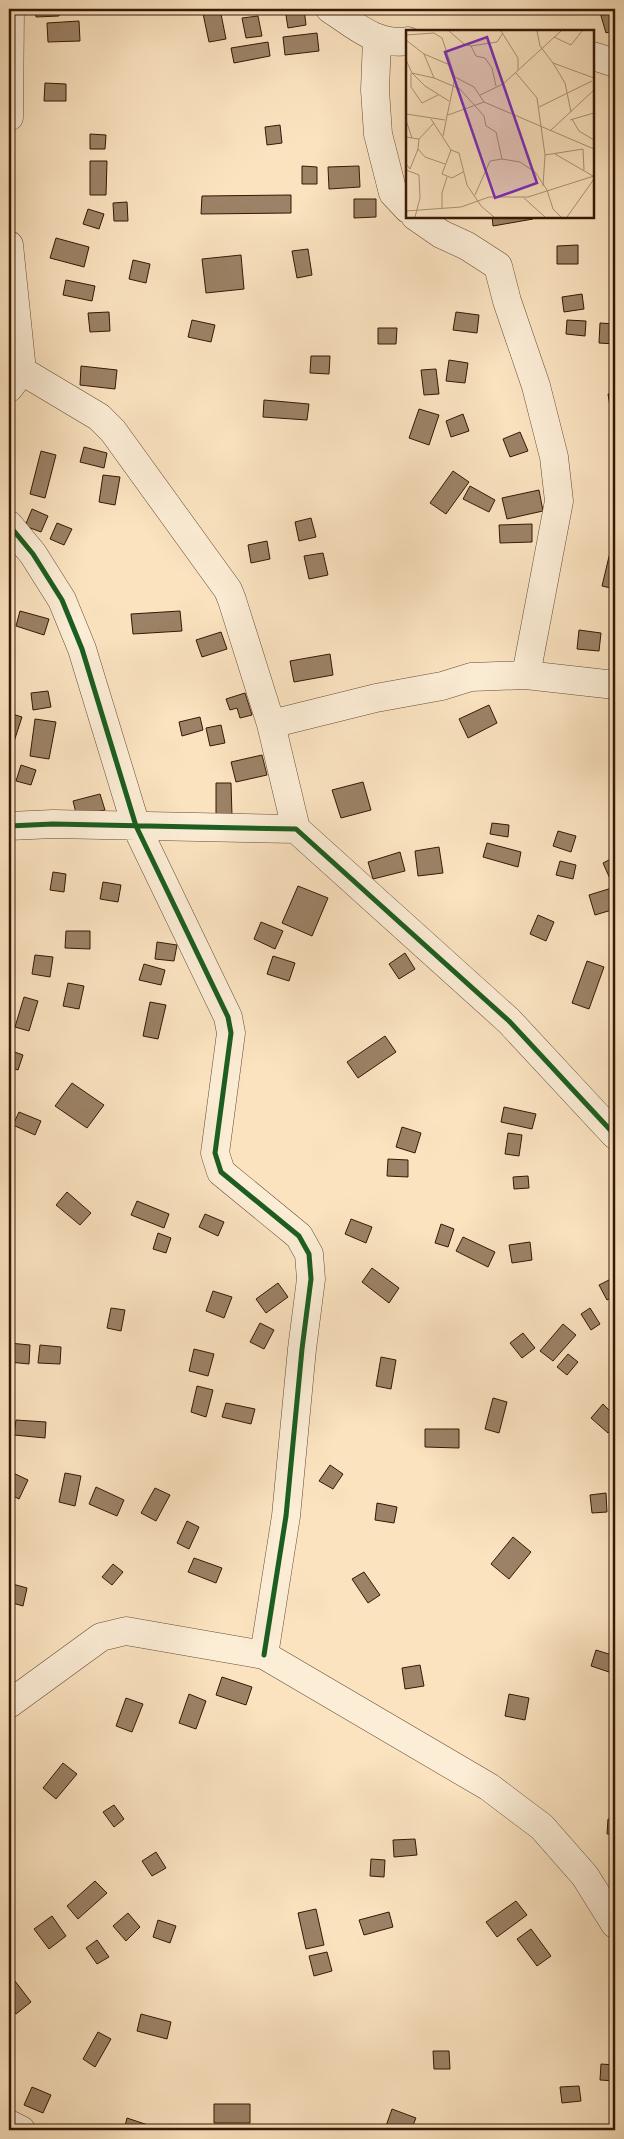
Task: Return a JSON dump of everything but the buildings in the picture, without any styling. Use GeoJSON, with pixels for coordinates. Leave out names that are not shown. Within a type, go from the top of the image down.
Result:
{"type":"FeatureCollection","features":[{"type":"Feature","properties":{"kind":"street"},"geometry":{"type":"LineString","coordinates":[[9,117],[10,9]]}},
{"type":"Feature","properties":{"kind":"street"},"geometry":{"type":"LineString","coordinates":[[330,9],[377,39],[390,42],[406,41]]}},
{"type":"Feature","properties":{"kind":"street"},"geometry":{"type":"LineString","coordinates":[[377,39],[375,90],[378,134],[393,193],[406,206]]}},
{"type":"Feature","properties":{"kind":"street"},"geometry":{"type":"LineString","coordinates":[[594,56],[615,62]]}},
{"type":"Feature","properties":{"kind":"street"},"geometry":{"type":"LineString","coordinates":[[418,218],[441,234],[467,246],[498,266],[507,301],[536,386],[554,457],[559,501],[526,675]]}},
{"type":"Feature","properties":{"kind":"street"},"geometry":{"type":"LineString","coordinates":[[9,245],[15,379],[99,416],[113,430],[228,590],[271,724],[296,830],[509,1021],[615,1135]]}},
{"type":"Feature","properties":{"kind":"street"},"geometry":{"type":"LineString","coordinates":[[9,525],[33,554],[62,600],[82,649],[136,826],[228,1017],[231,1033],[215,1153],[221,1172],[299,1236],[309,1254],[311,1279],[302,1349],[286,1516],[264,1655]]}},
{"type":"Feature","properties":{"kind":"street"},"geometry":{"type":"LineString","coordinates":[[271,724],[376,698],[442,686],[471,677],[526,675],[615,685]]}},
{"type":"Feature","properties":{"kind":"street"},"geometry":{"type":"LineString","coordinates":[[9,826],[53,824],[296,830]]}},
{"type":"Feature","properties":{"kind":"street"},"geometry":{"type":"LineString","coordinates":[[9,1704],[101,1637],[126,1631],[264,1655],[489,1787],[542,1827],[585,1876],[615,1924]]}},
{"type":"Feature","properties":{"kind":"street"},"geometry":{"type":"LineString","coordinates":[[9,2124],[21,2130]]}},
{"type":"Feature","properties":{"kind":"cycle path"},"geometry":{"type":"LineString","coordinates":[[9,525],[33,554],[62,600],[82,649],[136,826],[228,1017],[231,1033],[215,1153],[221,1172],[299,1236],[309,1254],[311,1279],[302,1349],[286,1516],[264,1655]]}},
{"type":"Feature","properties":{"kind":"cycle path"},"geometry":{"type":"LineString","coordinates":[[9,826],[53,824],[296,829],[509,1021],[615,1135]]}}]}
